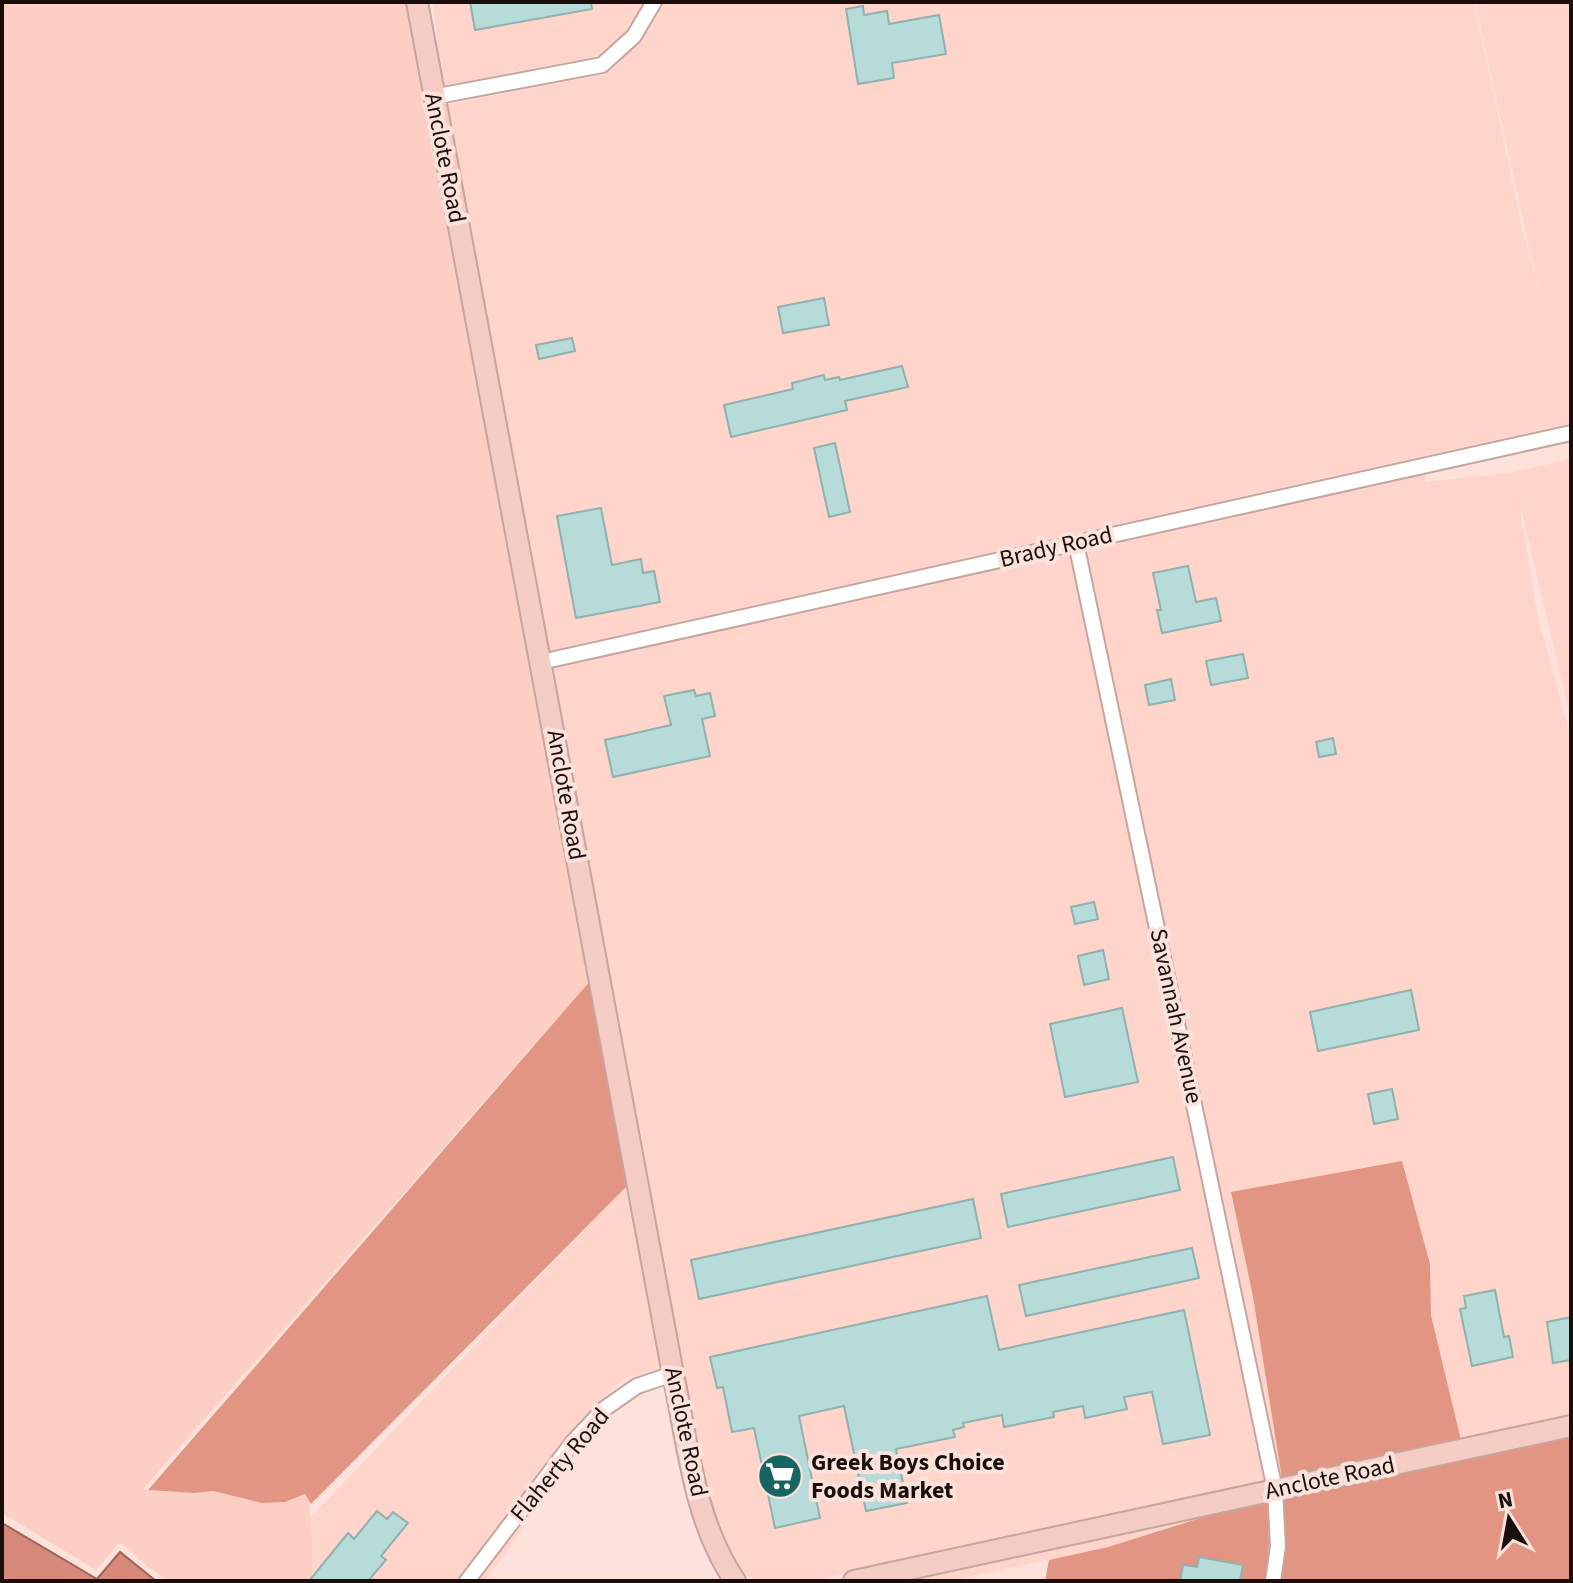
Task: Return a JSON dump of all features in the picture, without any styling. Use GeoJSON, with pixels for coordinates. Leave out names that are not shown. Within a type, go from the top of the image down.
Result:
{"type":"FeatureCollection","features":[{"type":"Feature","properties":{"kind":"street","name":"Anclote Road"},"geometry":{"type":"LineString","coordinates":[[417,2],[673,1374],[705,1522],[717,1554],[735,1581]]}},
{"type":"Feature","properties":{"kind":"street"},"geometry":{"type":"LineString","coordinates":[[433,97],[602,65],[634,36],[654,2]]}},
{"type":"Feature","properties":{"kind":"street","name":"Brady Road"},"geometry":{"type":"LineString","coordinates":[[541,662],[1571,433]]}},
{"type":"Feature","properties":{"kind":"street","name":"Savannah Avenue"},"geometry":{"type":"LineString","coordinates":[[1076,543],[1275,1490],[1278,1546],[1273,1581]]}},
{"type":"Feature","properties":{"kind":"street","name":"Flaherty Road"},"geometry":{"type":"LineString","coordinates":[[467,1581],[573,1442],[604,1409],[637,1386],[673,1374]]}},
{"type":"Feature","properties":{"kind":"street","name":"Anclote Road"},"geometry":{"type":"LineString","coordinates":[[854,1581],[1571,1426]]}},
{"type":"Feature","properties":{"kind":"shaded area"},"geometry":{"type":"Polygon","coordinates":[[[2,2],[408,2],[591,980],[143,1489],[225,1492],[280,1500],[306,1494],[311,1523],[312,1581],[169,1581],[123,1544],[118,1544],[96,1570],[2,1513],[2,2]]]}},
{"type":"Feature","properties":{"kind":"shaded area"},"geometry":{"type":"Polygon","coordinates":[[[433,2],[644,2],[627,30],[598,56],[442,86],[433,2]]]}},
{"type":"Feature","properties":{"kind":"shaded area"},"geometry":{"type":"Polygon","coordinates":[[[665,2],[1474,2],[1522,228],[1539,292],[1475,2],[1571,2],[1571,423],[547,651],[444,105],[604,74],[641,41],[665,2]]]}},
{"type":"Feature","properties":{"kind":"shaded area"},"geometry":{"type":"Polygon","coordinates":[[[1571,459],[1571,720],[1517,491],[1537,613],[1571,738],[1571,1417],[1461,1440],[1431,1315],[1430,1264],[1231,1192],[1253,1297],[1282,1479],[1086,550],[1425,475],[1426,482],[1513,472],[1571,459]]]}},
{"type":"Feature","properties":{"kind":"shaded area"},"geometry":{"type":"Polygon","coordinates":[[[1070,554],[1265,1483],[810,1581],[757,1581],[740,1573],[713,1520],[681,1372],[551,669],[1070,554]]]}},
{"type":"Feature","properties":{"kind":"shaded area"},"geometry":{"type":"Polygon","coordinates":[[[591,980],[629,1184],[311,1504],[305,1494],[285,1502],[262,1503],[213,1491],[148,1490],[591,980]]]}},
{"type":"Feature","properties":{"kind":"shaded area"},"geometry":{"type":"Polygon","coordinates":[[[1402,1161],[1430,1264],[1431,1315],[1461,1440],[1282,1479],[1253,1297],[1231,1192],[1402,1161]]]}},
{"type":"Feature","properties":{"kind":"shaded area"},"geometry":{"type":"Polygon","coordinates":[[[629,1184],[664,1367],[624,1379],[594,1406],[593,1420],[502,1559],[484,1581],[312,1581],[310,1518],[629,1184]]]}},
{"type":"Feature","properties":{"kind":"shaded area"},"geometry":{"type":"Polygon","coordinates":[[[1571,1436],[1571,1581],[1282,1581],[1286,1547],[1284,1498],[1571,1436]]]}},
{"type":"Feature","properties":{"kind":"shaded area"},"geometry":{"type":"Polygon","coordinates":[[[1267,1501],[1269,1545],[1265,1581],[1045,1581],[1049,1560],[1108,1547],[1223,1511],[1267,1501]]]}},
{"type":"Feature","properties":{"kind":"shaded area"},"geometry":{"type":"Polygon","coordinates":[[[1223,1511],[1108,1547],[949,1581],[898,1581],[1223,1511]]]}},
{"type":"Feature","properties":{"kind":"shaded area"},"geometry":{"type":"Polygon","coordinates":[[[2,1523],[97,1579],[120,1552],[156,1581],[2,1581],[2,1523]]]}},
{"type":"Feature","properties":{"kind":"building"},"geometry":{"type":"Polygon","coordinates":[[[470,2],[591,2],[592,9],[475,30],[470,2]]]}},
{"type":"Feature","properties":{"kind":"building"},"geometry":{"type":"Polygon","coordinates":[[[863,6],[864,15],[887,11],[889,24],[939,15],[946,54],[892,63],[894,78],[858,84],[846,9],[863,6]]]}},
{"type":"Feature","properties":{"kind":"building"},"geometry":{"type":"Polygon","coordinates":[[[824,298],[829,325],[783,333],[778,307],[824,298]]]}},
{"type":"Feature","properties":{"kind":"building"},"geometry":{"type":"Polygon","coordinates":[[[572,338],[575,351],[539,359],[536,345],[572,338]]]}},
{"type":"Feature","properties":{"kind":"building"},"geometry":{"type":"Polygon","coordinates":[[[902,366],[908,387],[845,401],[847,410],[731,437],[724,405],[793,389],[792,383],[824,375],[825,380],[839,377],[840,380],[902,366]]]}},
{"type":"Feature","properties":{"kind":"building"},"geometry":{"type":"Polygon","coordinates":[[[835,443],[850,512],[829,517],[814,448],[835,443]]]}},
{"type":"Feature","properties":{"kind":"building"},"geometry":{"type":"Polygon","coordinates":[[[601,508],[612,565],[641,559],[643,573],[654,571],[660,602],[576,618],[557,516],[601,508]]]}},
{"type":"Feature","properties":{"kind":"building"},"geometry":{"type":"Polygon","coordinates":[[[1188,566],[1196,602],[1216,598],[1221,621],[1162,633],[1157,610],[1161,610],[1153,573],[1188,566]]]}},
{"type":"Feature","properties":{"kind":"building"},"geometry":{"type":"Polygon","coordinates":[[[1243,654],[1248,678],[1211,685],[1206,661],[1243,654]]]}},
{"type":"Feature","properties":{"kind":"building"},"geometry":{"type":"Polygon","coordinates":[[[1171,679],[1175,700],[1149,705],[1145,685],[1171,679]]]}},
{"type":"Feature","properties":{"kind":"building"},"geometry":{"type":"Polygon","coordinates":[[[694,690],[696,696],[710,693],[715,716],[702,719],[710,756],[613,777],[605,740],[671,725],[664,696],[694,690]]]}},
{"type":"Feature","properties":{"kind":"building"},"geometry":{"type":"Polygon","coordinates":[[[1333,738],[1336,754],[1319,757],[1316,742],[1333,738]]]}},
{"type":"Feature","properties":{"kind":"building"},"geometry":{"type":"Polygon","coordinates":[[[1094,902],[1098,919],[1075,924],[1071,907],[1094,902]]]}},
{"type":"Feature","properties":{"kind":"building"},"geometry":{"type":"Polygon","coordinates":[[[1103,950],[1109,979],[1084,985],[1078,956],[1103,950]]]}},
{"type":"Feature","properties":{"kind":"building"},"geometry":{"type":"Polygon","coordinates":[[[1411,990],[1419,1030],[1318,1051],[1310,1012],[1411,990]]]}},
{"type":"Feature","properties":{"kind":"building"},"geometry":{"type":"Polygon","coordinates":[[[1122,1008],[1138,1082],[1065,1097],[1050,1024],[1122,1008]]]}},
{"type":"Feature","properties":{"kind":"building"},"geometry":{"type":"Polygon","coordinates":[[[1392,1089],[1398,1119],[1374,1124],[1368,1094],[1392,1089]]]}},
{"type":"Feature","properties":{"kind":"building"},"geometry":{"type":"Polygon","coordinates":[[[1173,1157],[1180,1190],[1008,1227],[1001,1194],[1173,1157]]]}},
{"type":"Feature","properties":{"kind":"building"},"geometry":{"type":"Polygon","coordinates":[[[973,1199],[981,1238],[699,1299],[691,1260],[973,1199]]]}},
{"type":"Feature","properties":{"kind":"building"},"geometry":{"type":"Polygon","coordinates":[[[1192,1248],[1199,1278],[1026,1316],[1019,1285],[1192,1248]]]}},
{"type":"Feature","properties":{"kind":"building"},"geometry":{"type":"Polygon","coordinates":[[[1495,1290],[1504,1337],[1509,1336],[1513,1357],[1472,1366],[1460,1309],[1466,1308],[1464,1296],[1495,1290]]]}},
{"type":"Feature","properties":{"kind":"building"},"geometry":{"type":"Polygon","coordinates":[[[987,1296],[999,1350],[1184,1310],[1210,1435],[1163,1444],[1152,1392],[1124,1397],[1127,1409],[1085,1418],[1083,1406],[1053,1412],[1054,1417],[1004,1427],[1002,1415],[963,1423],[964,1427],[953,1430],[955,1437],[896,1449],[907,1503],[866,1511],[844,1406],[799,1416],[820,1518],[775,1528],[754,1428],[732,1432],[723,1387],[717,1388],[710,1357],[987,1296]]]}},
{"type":"Feature","properties":{"kind":"building"},"geometry":{"type":"Polygon","coordinates":[[[1571,1317],[1571,1360],[1553,1363],[1547,1322],[1571,1317]]]}},
{"type":"Feature","properties":{"kind":"building"},"geometry":{"type":"Polygon","coordinates":[[[377,1511],[387,1519],[393,1512],[408,1523],[381,1556],[386,1560],[368,1581],[309,1581],[348,1533],[354,1539],[377,1511]]]}},
{"type":"Feature","properties":{"kind":"building"},"geometry":{"type":"Polygon","coordinates":[[[1199,1557],[1243,1565],[1240,1581],[1180,1581],[1183,1565],[1197,1567],[1199,1557]]]}},
{"type":"Feature","properties":{"kind":"place","name":"Greek Boys Choice Foods Market"},"geometry":{"type":"Point","coordinates":[780,1476]}}]}
